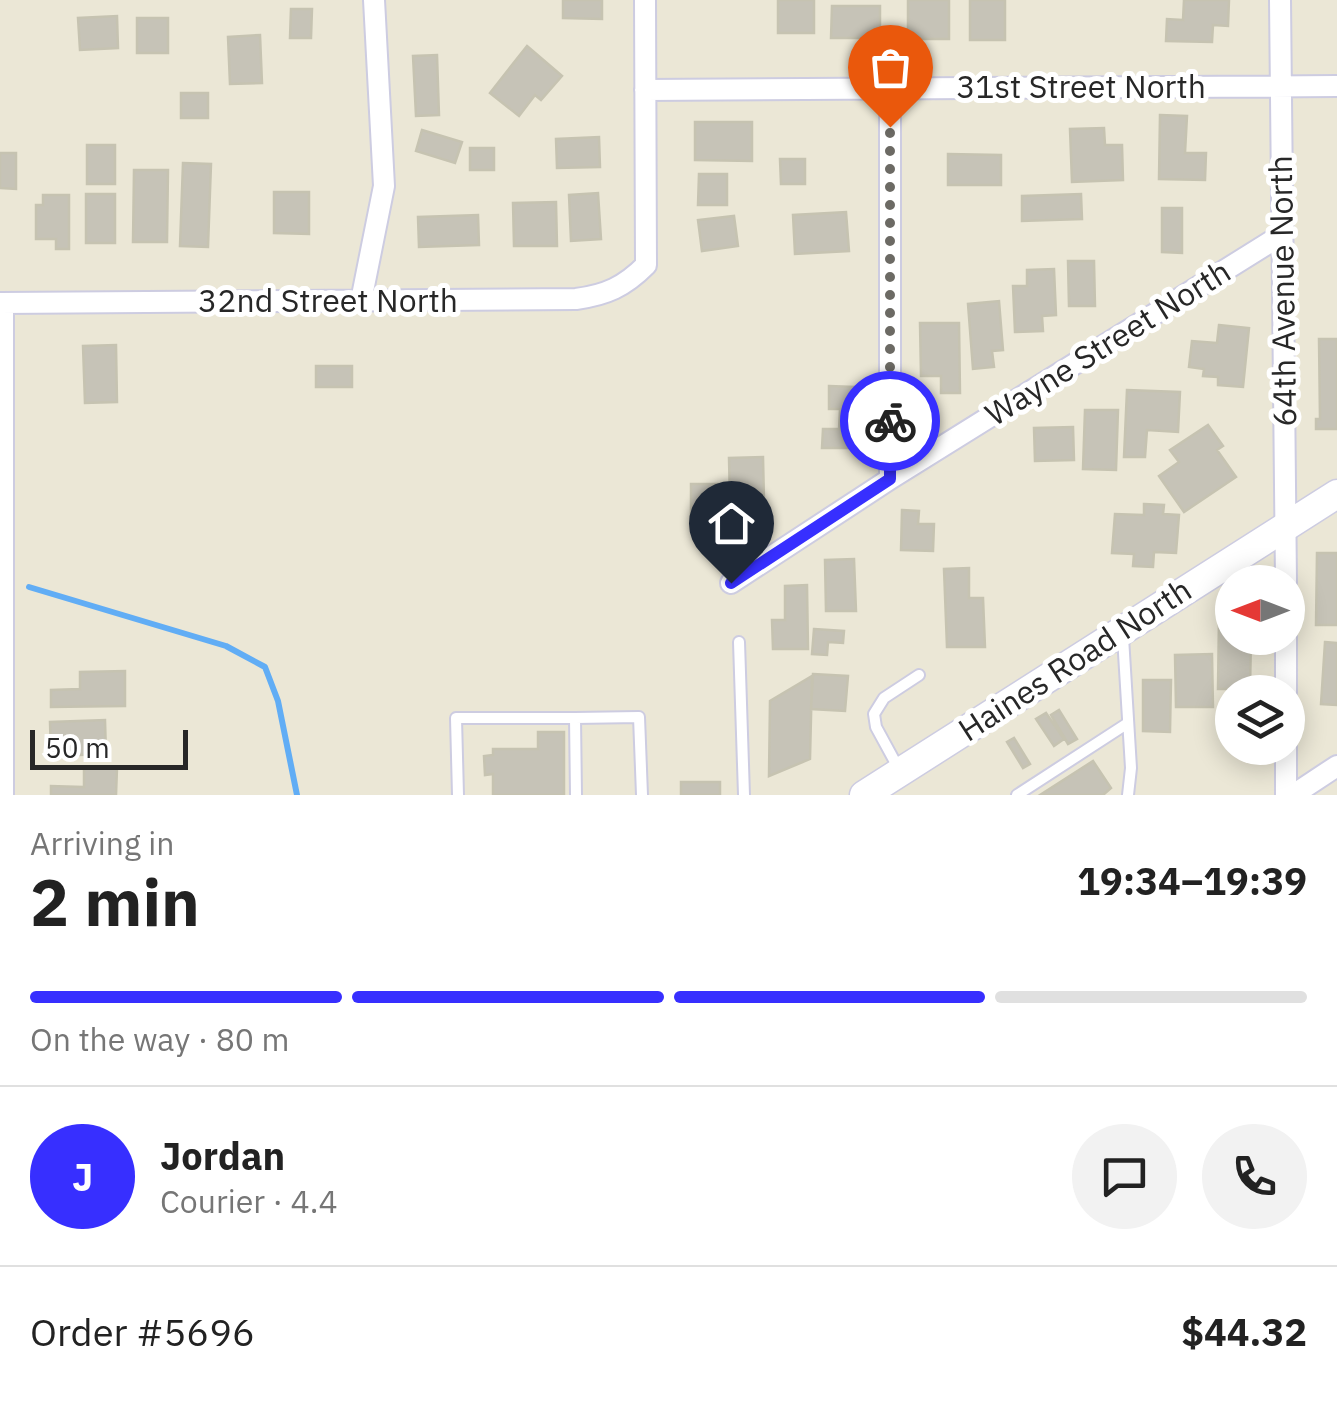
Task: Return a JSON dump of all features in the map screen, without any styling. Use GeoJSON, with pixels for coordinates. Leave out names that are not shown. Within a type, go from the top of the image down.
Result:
{"type":"FeatureCollection","features":[{"type":"Feature","properties":{"kind":"street"},"geometry":{"type":"LineString","coordinates":[[362,300],[384,186],[374,0]]}},
{"type":"Feature","properties":{"kind":"street"},"geometry":{"type":"LineString","coordinates":[[645,0],[645,90]]}},
{"type":"Feature","properties":{"kind":"street","name":"64th Avenue North"},"geometry":{"type":"LineString","coordinates":[[1280,0],[1286,565]]}},
{"type":"Feature","properties":{"kind":"street","name":"31st Street North"},"geometry":{"type":"LineString","coordinates":[[645,90],[1337,86]]}},
{"type":"Feature","properties":{"kind":"street"},"geometry":{"type":"LineString","coordinates":[[890,88],[890,479]]}},
{"type":"Feature","properties":{"kind":"street","name":"32nd Street North"},"geometry":{"type":"LineString","coordinates":[[2,303],[576,299],[606,294],[630,282],[646,265],[645,90]]}},
{"type":"Feature","properties":{"kind":"street","name":"Wayne Street North"},"geometry":{"type":"LineString","coordinates":[[731,583],[1283,234]]}},
{"type":"Feature","properties":{"kind":"street"},"geometry":{"type":"LineString","coordinates":[[2,303],[3,795]]}},
{"type":"Feature","properties":{"kind":"street","name":"Haines Road North"},"geometry":{"type":"LineString","coordinates":[[864,795],[1337,494]]}},
{"type":"Feature","properties":{"kind":"street"},"geometry":{"type":"LineString","coordinates":[[1287,765],[1290,795],[1337,766]]}},
{"type":"Feature","properties":{"kind":"lane"},"geometry":{"type":"LineString","coordinates":[[1122,630],[1132,768],[1128,795]]}},
{"type":"Feature","properties":{"kind":"lane"},"geometry":{"type":"LineString","coordinates":[[739,642],[744,795]]}},
{"type":"Feature","properties":{"kind":"lane"},"geometry":{"type":"LineString","coordinates":[[900,772],[876,727],[874,714],[884,698],[918,675]]}},
{"type":"Feature","properties":{"kind":"lane"},"geometry":{"type":"LineString","coordinates":[[458,795],[456,718],[639,717],[642,795]]}},
{"type":"Feature","properties":{"kind":"lane"},"geometry":{"type":"LineString","coordinates":[[575,718],[576,795]]}},
{"type":"Feature","properties":{"kind":"lane"},"geometry":{"type":"LineString","coordinates":[[1018,795],[1128,723]]}},
{"type":"Feature","properties":{"kind":"building"},"geometry":{"type":"Polygon","coordinates":[[[563,0],[602,0],[602,19],[563,18],[563,0]]]}},
{"type":"Feature","properties":{"kind":"building"},"geometry":{"type":"Polygon","coordinates":[[[778,0],[814,0],[814,33],[778,33],[778,0]]]}},
{"type":"Feature","properties":{"kind":"building"},"geometry":{"type":"Polygon","coordinates":[[[908,0],[949,0],[949,39],[908,39],[908,0]]]}},
{"type":"Feature","properties":{"kind":"building"},"geometry":{"type":"Polygon","coordinates":[[[970,0],[1005,0],[1005,40],[970,40],[970,0]]]}},
{"type":"Feature","properties":{"kind":"building"},"geometry":{"type":"Polygon","coordinates":[[[1184,0],[1229,0],[1228,26],[1213,25],[1212,42],[1166,41],[1167,19],[1183,20],[1184,0]]]}},
{"type":"Feature","properties":{"kind":"building"},"geometry":{"type":"Polygon","coordinates":[[[832,6],[880,6],[880,38],[831,38],[832,6]]]}},
{"type":"Feature","properties":{"kind":"building"},"geometry":{"type":"Polygon","coordinates":[[[291,9],[312,9],[311,38],[290,38],[291,9]]]}},
{"type":"Feature","properties":{"kind":"building"},"geometry":{"type":"Polygon","coordinates":[[[117,16],[118,48],[80,50],[78,18],[117,16]]]}},
{"type":"Feature","properties":{"kind":"building"},"geometry":{"type":"Polygon","coordinates":[[[137,18],[168,18],[168,53],[137,53],[137,18]]]}},
{"type":"Feature","properties":{"kind":"building"},"geometry":{"type":"Polygon","coordinates":[[[260,35],[262,83],[230,84],[228,37],[260,35]]]}},
{"type":"Feature","properties":{"kind":"building"},"geometry":{"type":"Polygon","coordinates":[[[527,46],[562,76],[541,100],[535,95],[519,116],[490,93],[527,46]]]}},
{"type":"Feature","properties":{"kind":"building"},"geometry":{"type":"Polygon","coordinates":[[[437,55],[439,115],[416,116],[413,56],[437,55]]]}},
{"type":"Feature","properties":{"kind":"building"},"geometry":{"type":"Polygon","coordinates":[[[181,93],[208,93],[208,118],[181,118],[181,93]]]}},
{"type":"Feature","properties":{"kind":"building"},"geometry":{"type":"Polygon","coordinates":[[[1160,115],[1187,116],[1185,153],[1206,153],[1205,180],[1159,179],[1160,115]]]}},
{"type":"Feature","properties":{"kind":"building"},"geometry":{"type":"Polygon","coordinates":[[[695,122],[752,122],[752,161],[695,160],[695,122]]]}},
{"type":"Feature","properties":{"kind":"building"},"geometry":{"type":"Polygon","coordinates":[[[1104,128],[1105,145],[1122,145],[1123,180],[1072,182],[1070,129],[1104,128]]]}},
{"type":"Feature","properties":{"kind":"building"},"geometry":{"type":"Polygon","coordinates":[[[422,130],[462,142],[455,163],[416,151],[422,130]]]}},
{"type":"Feature","properties":{"kind":"building"},"geometry":{"type":"Polygon","coordinates":[[[599,137],[600,167],[557,168],[556,139],[599,137]]]}},
{"type":"Feature","properties":{"kind":"building"},"geometry":{"type":"Polygon","coordinates":[[[87,145],[115,145],[115,184],[87,184],[87,145]]]}},
{"type":"Feature","properties":{"kind":"building"},"geometry":{"type":"Polygon","coordinates":[[[470,148],[494,148],[494,170],[470,170],[470,148]]]}},
{"type":"Feature","properties":{"kind":"building"},"geometry":{"type":"Polygon","coordinates":[[[0,153],[16,153],[16,189],[0,188],[0,153]]]}},
{"type":"Feature","properties":{"kind":"building"},"geometry":{"type":"Polygon","coordinates":[[[948,154],[1001,155],[1001,185],[948,185],[948,154]]]}},
{"type":"Feature","properties":{"kind":"building"},"geometry":{"type":"Polygon","coordinates":[[[780,159],[805,159],[805,184],[781,184],[780,159]]]}},
{"type":"Feature","properties":{"kind":"building"},"geometry":{"type":"Polygon","coordinates":[[[183,163],[211,164],[208,247],[180,246],[183,163]]]}},
{"type":"Feature","properties":{"kind":"building"},"geometry":{"type":"Polygon","coordinates":[[[134,170],[168,170],[167,242],[133,242],[134,170]]]}},
{"type":"Feature","properties":{"kind":"building"},"geometry":{"type":"Polygon","coordinates":[[[699,174],[727,174],[727,205],[698,205],[699,174]]]}},
{"type":"Feature","properties":{"kind":"building"},"geometry":{"type":"Polygon","coordinates":[[[274,192],[309,192],[309,234],[274,233],[274,192]]]}},
{"type":"Feature","properties":{"kind":"building"},"geometry":{"type":"Polygon","coordinates":[[[598,193],[601,239],[571,241],[569,195],[598,193]]]}},
{"type":"Feature","properties":{"kind":"building"},"geometry":{"type":"Polygon","coordinates":[[[86,194],[115,194],[115,243],[86,243],[86,194]]]}},
{"type":"Feature","properties":{"kind":"building"},"geometry":{"type":"Polygon","coordinates":[[[1081,194],[1082,219],[1022,221],[1022,196],[1081,194]]]}},
{"type":"Feature","properties":{"kind":"building"},"geometry":{"type":"Polygon","coordinates":[[[43,195],[69,195],[69,249],[56,249],[56,239],[36,239],[36,205],[43,205],[43,195]]]}},
{"type":"Feature","properties":{"kind":"building"},"geometry":{"type":"Polygon","coordinates":[[[556,202],[557,246],[514,246],[513,203],[556,202]]]}},
{"type":"Feature","properties":{"kind":"building"},"geometry":{"type":"Polygon","coordinates":[[[1162,208],[1182,208],[1182,253],[1162,252],[1162,208]]]}},
{"type":"Feature","properties":{"kind":"building"},"geometry":{"type":"Polygon","coordinates":[[[846,212],[849,251],[795,254],[793,215],[846,212]]]}},
{"type":"Feature","properties":{"kind":"building"},"geometry":{"type":"Polygon","coordinates":[[[478,215],[479,245],[419,247],[418,217],[478,215]]]}},
{"type":"Feature","properties":{"kind":"building"},"geometry":{"type":"Polygon","coordinates":[[[734,216],[738,246],[702,251],[698,220],[734,216]]]}},
{"type":"Feature","properties":{"kind":"building"},"geometry":{"type":"Polygon","coordinates":[[[1068,261],[1094,261],[1095,306],[1069,306],[1068,261]]]}},
{"type":"Feature","properties":{"kind":"building"},"geometry":{"type":"Polygon","coordinates":[[[1054,269],[1056,315],[1042,316],[1043,331],[1015,332],[1013,286],[1027,286],[1027,270],[1054,269]]]}},
{"type":"Feature","properties":{"kind":"building"},"geometry":{"type":"Polygon","coordinates":[[[999,301],[1003,350],[992,351],[994,367],[973,369],[968,304],[999,301]]]}},
{"type":"Feature","properties":{"kind":"building"},"geometry":{"type":"Polygon","coordinates":[[[920,323],[959,323],[960,393],[941,393],[941,376],[921,376],[920,323]]]}},
{"type":"Feature","properties":{"kind":"building"},"geometry":{"type":"Polygon","coordinates":[[[1219,325],[1249,328],[1243,387],[1218,385],[1218,377],[1203,376],[1204,369],[1189,367],[1192,341],[1217,343],[1219,325]]]}},
{"type":"Feature","properties":{"kind":"building"},"geometry":{"type":"Polygon","coordinates":[[[1319,339],[1337,339],[1337,429],[1316,429],[1316,419],[1320,419],[1319,339]]]}},
{"type":"Feature","properties":{"kind":"building"},"geometry":{"type":"Polygon","coordinates":[[[116,345],[117,402],[85,403],[83,346],[116,345]]]}},
{"type":"Feature","properties":{"kind":"building"},"geometry":{"type":"Polygon","coordinates":[[[316,366],[352,366],[352,387],[316,387],[316,366]]]}},
{"type":"Feature","properties":{"kind":"building"},"geometry":{"type":"Polygon","coordinates":[[[829,386],[855,387],[855,448],[822,448],[823,429],[839,429],[840,409],[829,409],[829,386]]]}},
{"type":"Feature","properties":{"kind":"building"},"geometry":{"type":"Polygon","coordinates":[[[1127,390],[1180,392],[1178,432],[1147,430],[1145,457],[1124,457],[1127,390]]]}},
{"type":"Feature","properties":{"kind":"building"},"geometry":{"type":"Polygon","coordinates":[[[1085,410],[1118,410],[1116,470],[1083,469],[1085,410]]]}},
{"type":"Feature","properties":{"kind":"building"},"geometry":{"type":"Polygon","coordinates":[[[1208,425],[1223,446],[1217,450],[1236,477],[1184,512],[1159,476],[1179,462],[1170,450],[1208,425]]]}},
{"type":"Feature","properties":{"kind":"building"},"geometry":{"type":"Polygon","coordinates":[[[1073,427],[1074,460],[1035,461],[1034,428],[1073,427]]]}},
{"type":"Feature","properties":{"kind":"building"},"geometry":{"type":"Polygon","coordinates":[[[763,457],[764,501],[730,501],[729,458],[763,457]]]}},
{"type":"Feature","properties":{"kind":"building"},"geometry":{"type":"Polygon","coordinates":[[[691,484],[718,484],[718,530],[691,529],[691,484]]]}},
{"type":"Feature","properties":{"kind":"building"},"geometry":{"type":"Polygon","coordinates":[[[1144,504],[1164,505],[1163,514],[1179,515],[1176,553],[1154,552],[1153,567],[1133,566],[1134,554],[1112,553],[1115,514],[1144,515],[1144,504]]]}},
{"type":"Feature","properties":{"kind":"building"},"geometry":{"type":"Polygon","coordinates":[[[902,510],[919,511],[918,524],[934,524],[933,551],[901,550],[902,510]]]}},
{"type":"Feature","properties":{"kind":"building"},"geometry":{"type":"Polygon","coordinates":[[[1317,553],[1337,553],[1337,625],[1316,625],[1317,553]]]}},
{"type":"Feature","properties":{"kind":"building"},"geometry":{"type":"Polygon","coordinates":[[[854,559],[856,611],[826,611],[825,560],[854,559]]]}},
{"type":"Feature","properties":{"kind":"building"},"geometry":{"type":"Polygon","coordinates":[[[969,568],[969,598],[983,598],[985,647],[947,647],[944,569],[969,568]]]}},
{"type":"Feature","properties":{"kind":"building"},"geometry":{"type":"Polygon","coordinates":[[[807,585],[808,649],[773,649],[772,620],[785,620],[785,586],[807,585]]]}},
{"type":"Feature","properties":{"kind":"building"},"geometry":{"type":"Polygon","coordinates":[[[814,629],[844,631],[843,643],[828,642],[827,655],[812,654],[814,629]]]}},
{"type":"Feature","properties":{"kind":"building"},"geometry":{"type":"Polygon","coordinates":[[[1325,642],[1337,643],[1337,705],[1321,704],[1325,642]]]}},
{"type":"Feature","properties":{"kind":"building"},"geometry":{"type":"Polygon","coordinates":[[[1212,654],[1213,707],[1176,707],[1175,655],[1212,654]]]}},
{"type":"Feature","properties":{"kind":"building"},"geometry":{"type":"Polygon","coordinates":[[[1218,655],[1251,655],[1250,675],[1218,675],[1218,655]]]}},
{"type":"Feature","properties":{"kind":"building"},"geometry":{"type":"Polygon","coordinates":[[[125,671],[125,706],[51,707],[51,690],[80,689],[80,672],[125,671]]]}},
{"type":"Feature","properties":{"kind":"building"},"geometry":{"type":"Polygon","coordinates":[[[813,674],[848,676],[845,711],[811,709],[813,674]]]}},
{"type":"Feature","properties":{"kind":"building"},"geometry":{"type":"Polygon","coordinates":[[[812,676],[810,759],[769,776],[770,701],[812,676]]]}},
{"type":"Feature","properties":{"kind":"building"},"geometry":{"type":"Polygon","coordinates":[[[1143,680],[1171,680],[1170,732],[1143,731],[1143,680]]]}},
{"type":"Feature","properties":{"kind":"building"},"geometry":{"type":"Polygon","coordinates":[[[1059,710],[1077,739],[1068,744],[1051,715],[1059,710]]]}},
{"type":"Feature","properties":{"kind":"building"},"geometry":{"type":"Polygon","coordinates":[[[1046,713],[1064,739],[1054,746],[1036,719],[1046,713]]]}},
{"type":"Feature","properties":{"kind":"building"},"geometry":{"type":"Polygon","coordinates":[[[105,720],[106,754],[51,756],[50,722],[105,720]]]}},
{"type":"Feature","properties":{"kind":"building"},"geometry":{"type":"Polygon","coordinates":[[[538,732],[564,732],[564,795],[493,795],[493,774],[485,775],[484,756],[493,755],[493,749],[538,749],[538,732]]]}},
{"type":"Feature","properties":{"kind":"building"},"geometry":{"type":"Polygon","coordinates":[[[1014,738],[1030,764],[1023,768],[1007,742],[1014,738]]]}},
{"type":"Feature","properties":{"kind":"building"},"geometry":{"type":"Polygon","coordinates":[[[1093,761],[1111,788],[1103,795],[1040,795],[1093,761]]]}},
{"type":"Feature","properties":{"kind":"building"},"geometry":{"type":"Polygon","coordinates":[[[84,768],[117,768],[116,795],[51,795],[51,786],[84,787],[84,768]]]}},
{"type":"Feature","properties":{"kind":"building"},"geometry":{"type":"Polygon","coordinates":[[[681,782],[720,782],[720,795],[681,795],[681,782]]]}},
{"type":"Feature","properties":{"kind":"waterway"},"geometry":{"type":"LineString","coordinates":[[29,587],[226,646],[265,667],[278,701],[297,795]]}},
{"type":"Feature","properties":{"kind":"way so far"},"geometry":{"type":"LineString","coordinates":[[890,127],[890,421]]}},
{"type":"Feature","properties":{"kind":"route"},"geometry":{"type":"LineString","coordinates":[[731,583],[890,479],[890,421]]}}]}
